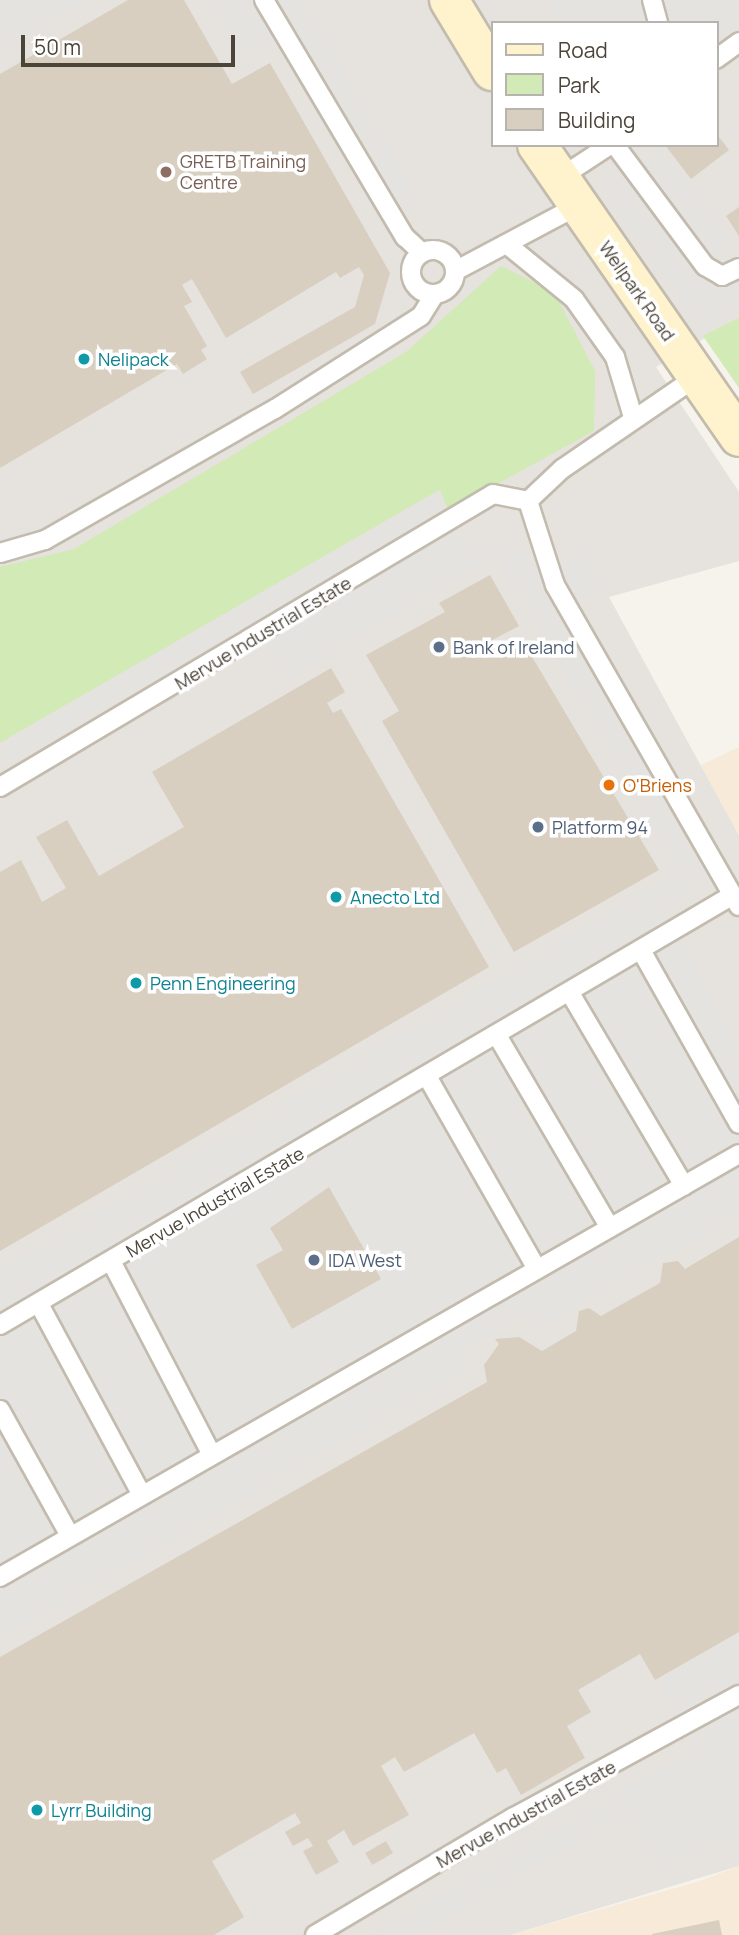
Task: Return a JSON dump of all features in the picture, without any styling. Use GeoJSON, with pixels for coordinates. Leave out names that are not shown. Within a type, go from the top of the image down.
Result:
{"type":"FeatureCollection","features":[{"type":"Feature","properties":{"kind":"main road"},"geometry":{"type":"LineString","coordinates":[[449,0],[490,68]]}},
{"type":"Feature","properties":{"kind":"main road","name":"Wellpark Road"},"geometry":{"type":"LineString","coordinates":[[538,147],[739,436]]}},
{"type":"Feature","properties":{"kind":"lane"},"geometry":{"type":"LineString","coordinates":[[264,0],[405,237],[422,253]]}},
{"type":"Feature","properties":{"kind":"lane"},"geometry":{"type":"LineString","coordinates":[[652,0],[657,21]]}},
{"type":"Feature","properties":{"kind":"lane"},"geometry":{"type":"LineString","coordinates":[[718,58],[739,42]]}},
{"type":"Feature","properties":{"kind":"lane"},"geometry":{"type":"LineString","coordinates":[[0,553],[45,540],[275,409],[421,316],[435,294],[447,289],[456,271],[509,246],[568,192],[608,147]]}},
{"type":"Feature","properties":{"kind":"lane"},"geometry":{"type":"LineString","coordinates":[[616,147],[705,266],[722,276],[739,268]]}},
{"type":"Feature","properties":{"kind":"lane"},"geometry":{"type":"LineString","coordinates":[[509,246],[574,299],[615,357],[633,417]]}},
{"type":"Feature","properties":{"kind":"lane"},"geometry":{"type":"LineString","coordinates":[[435,294],[421,290],[412,279],[412,264],[422,253],[441,251],[456,271]]}},
{"type":"Feature","properties":{"kind":"lane"},"geometry":{"type":"LineString","coordinates":[[528,501],[633,417],[698,376]]}},
{"type":"Feature","properties":{"kind":"lane","name":"Mervue Industrial Estate"},"geometry":{"type":"LineString","coordinates":[[0,787],[493,494],[528,501],[555,585],[736,900],[570,993],[112,1263],[0,1325]]}},
{"type":"Feature","properties":{"kind":"lane"},"geometry":{"type":"LineString","coordinates":[[642,952],[739,1124]]}},
{"type":"Feature","properties":{"kind":"lane"},"geometry":{"type":"LineString","coordinates":[[570,993],[684,1186]]}},
{"type":"Feature","properties":{"kind":"lane"},"geometry":{"type":"LineString","coordinates":[[498,1037],[610,1228]]}},
{"type":"Feature","properties":{"kind":"lane"},"geometry":{"type":"LineString","coordinates":[[428,1078],[537,1269]]}},
{"type":"Feature","properties":{"kind":"lane"},"geometry":{"type":"LineString","coordinates":[[1,1575],[739,1154]]}},
{"type":"Feature","properties":{"kind":"lane","name":"Mervue Industrial Estate"},"geometry":{"type":"LineString","coordinates":[[112,1263],[212,1455]]}},
{"type":"Feature","properties":{"kind":"lane"},"geometry":{"type":"LineString","coordinates":[[39,1304],[142,1495]]}},
{"type":"Feature","properties":{"kind":"lane"},"geometry":{"type":"LineString","coordinates":[[0,1410],[70,1536]]}},
{"type":"Feature","properties":{"kind":"lane","name":"Mervue Industrial Estate"},"geometry":{"type":"LineString","coordinates":[[315,1935],[514,1817],[739,1695]]}},
{"type":"Feature","properties":{"kind":"shaded area"},"geometry":{"type":"Polygon","coordinates":[[[0,0],[739,0],[739,318],[656,367],[739,492],[739,561],[609,597],[739,836],[739,1866],[510,1935],[0,1935],[0,0]]]}},
{"type":"Feature","properties":{"kind":"shaded area"},"geometry":{"type":"Polygon","coordinates":[[[0,0],[86,0],[0,50],[0,0]]]}},
{"type":"Feature","properties":{"kind":"shaded area"},"geometry":{"type":"Polygon","coordinates":[[[209,0],[304,0],[417,198],[399,209],[294,27],[241,58],[209,0]]]}},
{"type":"Feature","properties":{"kind":"shaded area"},"geometry":{"type":"Polygon","coordinates":[[[551,0],[739,0],[739,68],[718,47],[718,21],[556,21],[551,0]]]}},
{"type":"Feature","properties":{"kind":"shaded area"},"geometry":{"type":"Polygon","coordinates":[[[662,147],[728,239],[721,253],[739,256],[739,311],[704,331],[602,191],[662,147]]]}},
{"type":"Feature","properties":{"kind":"shaded area"},"geometry":{"type":"Polygon","coordinates":[[[440,490],[463,547],[565,557],[584,547],[605,584],[557,615],[706,879],[663,907],[739,1049],[739,1214],[535,1330],[525,1314],[466,1348],[475,1366],[0,1638],[0,1269],[678,872],[497,554],[285,678],[255,621],[9,763],[0,743],[440,490]]]}},
{"type":"Feature","properties":{"kind":"shaded area"},"geometry":{"type":"Polygon","coordinates":[[[739,747],[739,836],[697,767],[739,747]]]}},
{"type":"Feature","properties":{"kind":"shaded area"},"geometry":{"type":"Polygon","coordinates":[[[739,1633],[739,1861],[723,1838],[655,1875],[629,1811],[417,1935],[372,1935],[695,1748],[658,1680],[739,1633]]]}},
{"type":"Feature","properties":{"kind":"shaded area"},"geometry":{"type":"Polygon","coordinates":[[[739,1866],[739,1935],[510,1935],[700,1881],[739,1866]]]}},
{"type":"Feature","properties":{"kind":"green space"},"geometry":{"type":"Polygon","coordinates":[[[501,266],[554,292],[595,371],[594,431],[448,511],[439,490],[0,743],[0,567],[74,549],[406,352],[501,266]]]}},
{"type":"Feature","properties":{"kind":"green space"},"geometry":{"type":"Polygon","coordinates":[[[739,318],[739,388],[703,336],[739,318]]]}},
{"type":"Feature","properties":{"kind":"building","name":"GRETB Training Centre"},"geometry":{"type":"Polygon","coordinates":[[[128,0],[184,0],[232,84],[270,63],[390,273],[375,324],[253,394],[240,372],[355,307],[364,275],[359,267],[340,278],[336,272],[226,338],[192,279],[182,285],[192,302],[184,306],[207,346],[201,350],[207,359],[183,374],[177,364],[0,468],[0,74],[128,0]]]}},
{"type":"Feature","properties":{"kind":"building"},"geometry":{"type":"Polygon","coordinates":[[[718,136],[729,150],[691,179],[667,147],[718,147],[718,136]]]}},
{"type":"Feature","properties":{"kind":"building"},"geometry":{"type":"Polygon","coordinates":[[[739,207],[739,236],[726,216],[739,207]]]}},
{"type":"Feature","properties":{"kind":"building","name":"Platform 94"},"geometry":{"type":"Polygon","coordinates":[[[490,575],[519,626],[492,640],[500,653],[522,640],[659,870],[514,952],[382,721],[399,711],[366,655],[445,612],[439,603],[490,575]]]}},
{"type":"Feature","properties":{"kind":"building"},"geometry":{"type":"Polygon","coordinates":[[[331,668],[345,692],[327,703],[333,713],[341,709],[489,967],[0,1251],[0,872],[21,860],[42,902],[66,888],[36,837],[67,820],[99,876],[184,827],[152,772],[331,668]]]}},
{"type":"Feature","properties":{"kind":"building"},"geometry":{"type":"Polygon","coordinates":[[[329,1187],[381,1279],[292,1329],[256,1265],[283,1250],[270,1228],[329,1187]]]}},
{"type":"Feature","properties":{"kind":"building"},"geometry":{"type":"Polygon","coordinates":[[[739,1237],[739,1632],[655,1680],[640,1654],[578,1690],[591,1712],[567,1726],[585,1758],[521,1795],[506,1768],[497,1773],[474,1733],[404,1772],[395,1757],[381,1766],[409,1815],[353,1846],[344,1830],[327,1841],[339,1862],[316,1875],[303,1851],[313,1846],[308,1838],[293,1846],[285,1832],[301,1823],[295,1813],[212,1861],[244,1917],[214,1935],[0,1935],[0,1657],[487,1382],[484,1365],[499,1344],[495,1339],[519,1337],[542,1351],[576,1331],[579,1311],[589,1308],[601,1316],[660,1283],[663,1263],[678,1261],[685,1269],[739,1237]]]}},
{"type":"Feature","properties":{"kind":"building"},"geometry":{"type":"Polygon","coordinates":[[[386,1841],[393,1853],[372,1865],[365,1853],[386,1841]]]}},
{"type":"Feature","properties":{"kind":"building"},"geometry":{"type":"Polygon","coordinates":[[[719,1920],[722,1935],[652,1935],[652,1934],[719,1920]]]}},
{"type":"Feature","properties":{"kind":"place","name":"GRETB Training Centre"},"geometry":{"type":"Point","coordinates":[166,172]}},
{"type":"Feature","properties":{"kind":"place","name":"Nelipack"},"geometry":{"type":"Point","coordinates":[84,359]}},
{"type":"Feature","properties":{"kind":"place","name":"Bank of Ireland"},"geometry":{"type":"Point","coordinates":[439,647]}},
{"type":"Feature","properties":{"kind":"place","name":"O'Briens"},"geometry":{"type":"Point","coordinates":[609,785]}},
{"type":"Feature","properties":{"kind":"place","name":"Platform 94"},"geometry":{"type":"Point","coordinates":[538,827]}},
{"type":"Feature","properties":{"kind":"place","name":"Anecto Ltd"},"geometry":{"type":"Point","coordinates":[336,897]}},
{"type":"Feature","properties":{"kind":"place","name":"Penn Engineering"},"geometry":{"type":"Point","coordinates":[136,983]}},
{"type":"Feature","properties":{"kind":"place","name":"IDA West"},"geometry":{"type":"Point","coordinates":[314,1260]}},
{"type":"Feature","properties":{"kind":"place","name":"Lyrr Building"},"geometry":{"type":"Point","coordinates":[37,1810]}}]}
